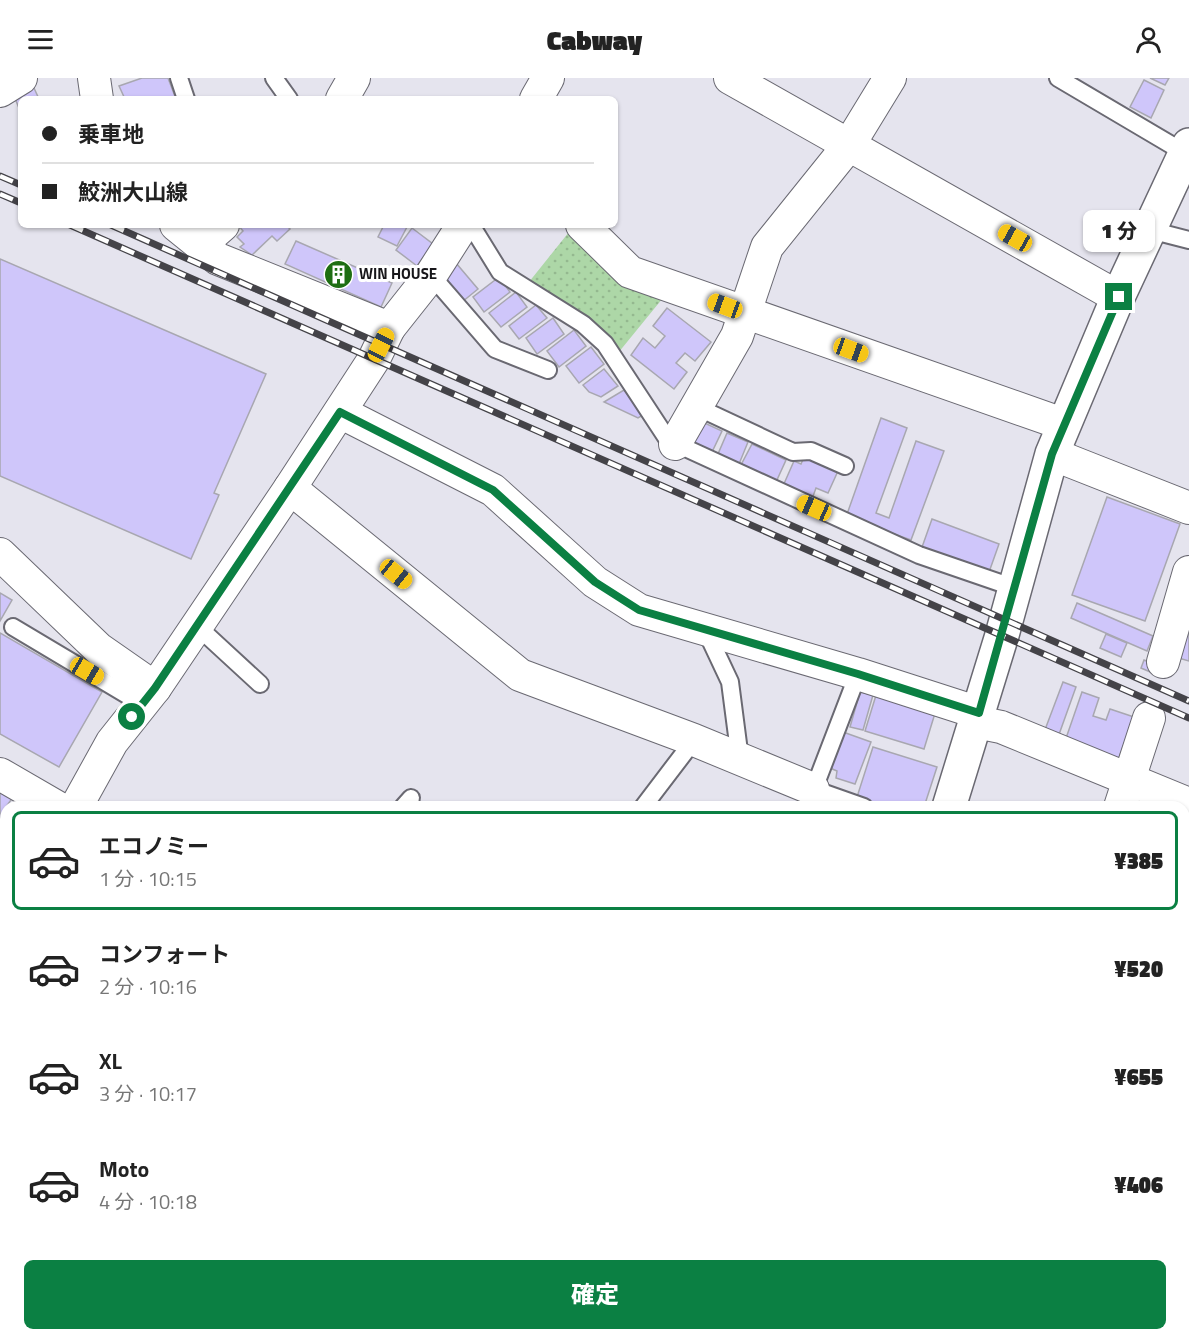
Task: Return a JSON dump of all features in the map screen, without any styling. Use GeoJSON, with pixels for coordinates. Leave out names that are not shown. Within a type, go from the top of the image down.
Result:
{"type":"FeatureCollection","features":[{"type":"Feature","properties":{"kind":"main road"},"geometry":{"type":"LineString","coordinates":[[951,801],[978,718],[1057,439],[1187,149]]}},
{"type":"Feature","properties":{"kind":"street"},"geometry":{"type":"LineString","coordinates":[[0,91],[21,78]]}},
{"type":"Feature","properties":{"kind":"street"},"geometry":{"type":"LineString","coordinates":[[94,78],[97,96]]}},
{"type":"Feature","properties":{"kind":"street"},"geometry":{"type":"LineString","coordinates":[[344,96],[354,78]]}},
{"type":"Feature","properties":{"kind":"street"},"geometry":{"type":"LineString","coordinates":[[538,96],[548,78]]}},
{"type":"Feature","properties":{"kind":"street"},"geometry":{"type":"LineString","coordinates":[[730,78],[1119,297]]}},
{"type":"Feature","properties":{"kind":"street"},"geometry":{"type":"LineString","coordinates":[[675,444],[736,336],[767,247],[849,145],[890,78]]}},
{"type":"Feature","properties":{"kind":"street"},"geometry":{"type":"LineString","coordinates":[[186,228],[211,235],[218,259],[390,328]]}},
{"type":"Feature","properties":{"kind":"street"},"geometry":{"type":"LineString","coordinates":[[79,801],[112,742],[149,696],[197,626],[340,412],[390,328],[431,275],[461,228]]}},
{"type":"Feature","properties":{"kind":"street"},"geometry":{"type":"LineString","coordinates":[[585,228],[630,272],[744,312],[1057,439],[1189,508]]}},
{"type":"Feature","properties":{"kind":"street"},"geometry":{"type":"LineString","coordinates":[[340,412],[493,490],[595,582],[639,610],[858,674],[1000,726],[1124,793],[1171,801]]}},
{"type":"Feature","properties":{"kind":"street"},"geometry":{"type":"LineString","coordinates":[[290,488],[520,675],[740,759],[810,798]]}},
{"type":"Feature","properties":{"kind":"street"},"geometry":{"type":"LineString","coordinates":[[0,554],[149,696]]}},
{"type":"Feature","properties":{"kind":"street"},"geometry":{"type":"LineString","coordinates":[[1163,662],[1189,572]]}},
{"type":"Feature","properties":{"kind":"street"},"geometry":{"type":"LineString","coordinates":[[1124,793],[1149,718]]}},
{"type":"Feature","properties":{"kind":"street"},"geometry":{"type":"LineString","coordinates":[[0,774],[47,801]]}},
{"type":"Feature","properties":{"kind":"lane"},"geometry":{"type":"LineString","coordinates":[[180,78],[185,96]]}},
{"type":"Feature","properties":{"kind":"lane"},"geometry":{"type":"LineString","coordinates":[[274,78],[287,96]]}},
{"type":"Feature","properties":{"kind":"lane"},"geometry":{"type":"LineString","coordinates":[[1058,78],[1187,149]]}},
{"type":"Feature","properties":{"kind":"lane"},"geometry":{"type":"LineString","coordinates":[[473,228],[500,272],[583,324],[605,344],[668,440],[919,555],[1015,588]]}},
{"type":"Feature","properties":{"kind":"lane"},"geometry":{"type":"LineString","coordinates":[[1150,230],[1189,240]]}},
{"type":"Feature","properties":{"kind":"lane"},"geometry":{"type":"LineString","coordinates":[[431,275],[495,349],[548,370]]}},
{"type":"Feature","properties":{"kind":"lane"},"geometry":{"type":"LineString","coordinates":[[697,407],[793,452],[811,451],[845,466]]}},
{"type":"Feature","properties":{"kind":"lane"},"geometry":{"type":"LineString","coordinates":[[197,626],[260,684]]}},
{"type":"Feature","properties":{"kind":"lane"},"geometry":{"type":"LineString","coordinates":[[13,627],[149,696]]}},
{"type":"Feature","properties":{"kind":"lane"},"geometry":{"type":"LineString","coordinates":[[705,631],[730,682],[740,759]]}},
{"type":"Feature","properties":{"kind":"lane"},"geometry":{"type":"LineString","coordinates":[[828,801],[810,798],[858,674]]}},
{"type":"Feature","properties":{"kind":"lane"},"geometry":{"type":"LineString","coordinates":[[648,801],[694,740]]}},
{"type":"Feature","properties":{"kind":"green space"},"geometry":{"type":"Polygon","coordinates":[[[569,232],[621,279],[667,293],[614,358],[525,287],[569,232]]]}},
{"type":"Feature","properties":{"kind":"building"},"geometry":{"type":"Polygon","coordinates":[[[142,78],[168,78],[175,96],[124,96],[119,86],[142,78]]]}},
{"type":"Feature","properties":{"kind":"building"},"geometry":{"type":"Polygon","coordinates":[[[1150,78],[1169,78],[1165,85],[1150,78]]]}},
{"type":"Feature","properties":{"kind":"building"},"geometry":{"type":"Polygon","coordinates":[[[1144,80],[1164,90],[1151,118],[1130,107],[1144,80]]]}},
{"type":"Feature","properties":{"kind":"building"},"geometry":{"type":"Polygon","coordinates":[[[34,88],[38,96],[18,96],[18,106],[14,96],[34,88]]]}},
{"type":"Feature","properties":{"kind":"building"},"geometry":{"type":"Polygon","coordinates":[[[240,228],[290,229],[277,241],[272,236],[252,255],[240,247],[244,244],[237,237],[243,231],[240,228]]]}},
{"type":"Feature","properties":{"kind":"building"},"geometry":{"type":"Polygon","coordinates":[[[382,228],[406,228],[397,246],[378,237],[382,228]]]}},
{"type":"Feature","properties":{"kind":"building"},"geometry":{"type":"Polygon","coordinates":[[[412,228],[433,244],[417,266],[396,250],[412,228]]]}},
{"type":"Feature","properties":{"kind":"building","name":"WIN HOUSE"},"geometry":{"type":"Polygon","coordinates":[[[296,241],[392,283],[381,307],[285,264],[296,241]]]}},
{"type":"Feature","properties":{"kind":"building"},"geometry":{"type":"Polygon","coordinates":[[[0,259],[266,374],[214,493],[219,495],[191,559],[0,476],[0,259]]]}},
{"type":"Feature","properties":{"kind":"building"},"geometry":{"type":"Polygon","coordinates":[[[456,263],[478,289],[462,302],[442,275],[456,263]]]}},
{"type":"Feature","properties":{"kind":"building"},"geometry":{"type":"Polygon","coordinates":[[[499,277],[510,292],[484,312],[473,297],[499,277]]]}},
{"type":"Feature","properties":{"kind":"building"},"geometry":{"type":"Polygon","coordinates":[[[516,292],[527,307],[501,327],[489,313],[516,292]]]}},
{"type":"Feature","properties":{"kind":"building"},"geometry":{"type":"Polygon","coordinates":[[[536,305],[547,318],[519,339],[509,326],[536,305]]]}},
{"type":"Feature","properties":{"kind":"building"},"geometry":{"type":"Polygon","coordinates":[[[667,308],[711,342],[695,361],[685,353],[676,363],[687,372],[674,389],[631,355],[643,338],[655,348],[665,336],[653,326],[667,308]]]}},
{"type":"Feature","properties":{"kind":"building"},"geometry":{"type":"Polygon","coordinates":[[[553,318],[564,334],[537,354],[526,338],[553,318]]]}},
{"type":"Feature","properties":{"kind":"building"},"geometry":{"type":"Polygon","coordinates":[[[574,330],[586,346],[559,367],[547,351],[574,330]]]}},
{"type":"Feature","properties":{"kind":"building"},"geometry":{"type":"Polygon","coordinates":[[[591,347],[604,364],[579,383],[566,366],[591,347]]]}},
{"type":"Feature","properties":{"kind":"building"},"geometry":{"type":"Polygon","coordinates":[[[604,369],[618,386],[601,397],[589,392],[583,385],[604,369]]]}},
{"type":"Feature","properties":{"kind":"building"},"geometry":{"type":"Polygon","coordinates":[[[624,390],[643,415],[638,418],[604,402],[624,390]]]}},
{"type":"Feature","properties":{"kind":"building"},"geometry":{"type":"Polygon","coordinates":[[[881,418],[907,428],[876,513],[889,518],[916,441],[944,451],[911,540],[846,517],[881,418]]]}},
{"type":"Feature","properties":{"kind":"building"},"geometry":{"type":"Polygon","coordinates":[[[696,419],[722,431],[712,452],[686,440],[696,419]]]}},
{"type":"Feature","properties":{"kind":"building"},"geometry":{"type":"Polygon","coordinates":[[[727,433],[748,442],[739,464],[718,454],[727,433]]]}},
{"type":"Feature","properties":{"kind":"building"},"geometry":{"type":"Polygon","coordinates":[[[752,444],[786,460],[776,482],[741,465],[752,444]]]}},
{"type":"Feature","properties":{"kind":"building"},"geometry":{"type":"Polygon","coordinates":[[[804,457],[838,471],[828,493],[816,488],[812,499],[783,486],[794,461],[801,464],[804,457]]]}},
{"type":"Feature","properties":{"kind":"building"},"geometry":{"type":"Polygon","coordinates":[[[1107,497],[1180,524],[1145,621],[1072,595],[1107,497]]]}},
{"type":"Feature","properties":{"kind":"building"},"geometry":{"type":"Polygon","coordinates":[[[932,519],[999,544],[988,575],[921,550],[932,519]]]}},
{"type":"Feature","properties":{"kind":"building"},"geometry":{"type":"Polygon","coordinates":[[[0,593],[12,600],[0,621],[0,593]]]}},
{"type":"Feature","properties":{"kind":"building"},"geometry":{"type":"Polygon","coordinates":[[[1077,603],[1153,636],[1147,651],[1071,618],[1077,603]]]}},
{"type":"Feature","properties":{"kind":"building"},"geometry":{"type":"Polygon","coordinates":[[[0,633],[102,692],[59,767],[0,734],[0,633]]]}},
{"type":"Feature","properties":{"kind":"building"},"geometry":{"type":"Polygon","coordinates":[[[1184,633],[1189,635],[1189,661],[1175,657],[1184,633]]]}},
{"type":"Feature","properties":{"kind":"building"},"geometry":{"type":"Polygon","coordinates":[[[1106,634],[1127,643],[1121,657],[1100,648],[1106,634]]]}},
{"type":"Feature","properties":{"kind":"building"},"geometry":{"type":"Polygon","coordinates":[[[1144,660],[1165,669],[1162,677],[1141,668],[1144,660]]]}},
{"type":"Feature","properties":{"kind":"building"},"geometry":{"type":"Polygon","coordinates":[[[1063,682],[1076,687],[1057,740],[1043,735],[1063,682]]]}},
{"type":"Feature","properties":{"kind":"building"},"geometry":{"type":"Polygon","coordinates":[[[860,692],[873,695],[863,730],[850,727],[860,692]]]}},
{"type":"Feature","properties":{"kind":"building"},"geometry":{"type":"Polygon","coordinates":[[[877,692],[936,710],[924,749],[865,731],[877,692]]]}},
{"type":"Feature","properties":{"kind":"building"},"geometry":{"type":"Polygon","coordinates":[[[1082,692],[1099,698],[1093,716],[1106,720],[1110,709],[1134,717],[1117,763],[1064,744],[1082,692]]]}},
{"type":"Feature","properties":{"kind":"building"},"geometry":{"type":"Polygon","coordinates":[[[843,732],[871,742],[855,784],[836,778],[837,771],[830,768],[843,732]]]}},
{"type":"Feature","properties":{"kind":"building"},"geometry":{"type":"Polygon","coordinates":[[[873,747],[937,767],[926,801],[870,801],[857,797],[873,747]]]}},
{"type":"Feature","properties":{"kind":"building"},"geometry":{"type":"Polygon","coordinates":[[[0,791],[13,797],[10,801],[0,801],[0,791]]]}},
{"type":"Feature","properties":{"kind":"railway"},"geometry":{"type":"LineString","coordinates":[[0,176],[18,184]]}},
{"type":"Feature","properties":{"kind":"railway"},"geometry":{"type":"LineString","coordinates":[[0,194],[18,202]]}},
{"type":"Feature","properties":{"kind":"railway"},"geometry":{"type":"LineString","coordinates":[[77,228],[1189,718]]}},
{"type":"Feature","properties":{"kind":"railway"},"geometry":{"type":"LineString","coordinates":[[118,228],[1189,701]]}},
{"type":"Feature","properties":{"kind":"place","name":"WIN HOUSE"},"geometry":{"type":"Point","coordinates":[338,274]}},
{"type":"Feature","properties":{"kind":"route"},"geometry":{"type":"LineString","coordinates":[[132,717],[155,688],[340,412],[493,490],[595,582],[639,610],[858,674],[979,713],[1052,454],[1119,297]]}}]}
